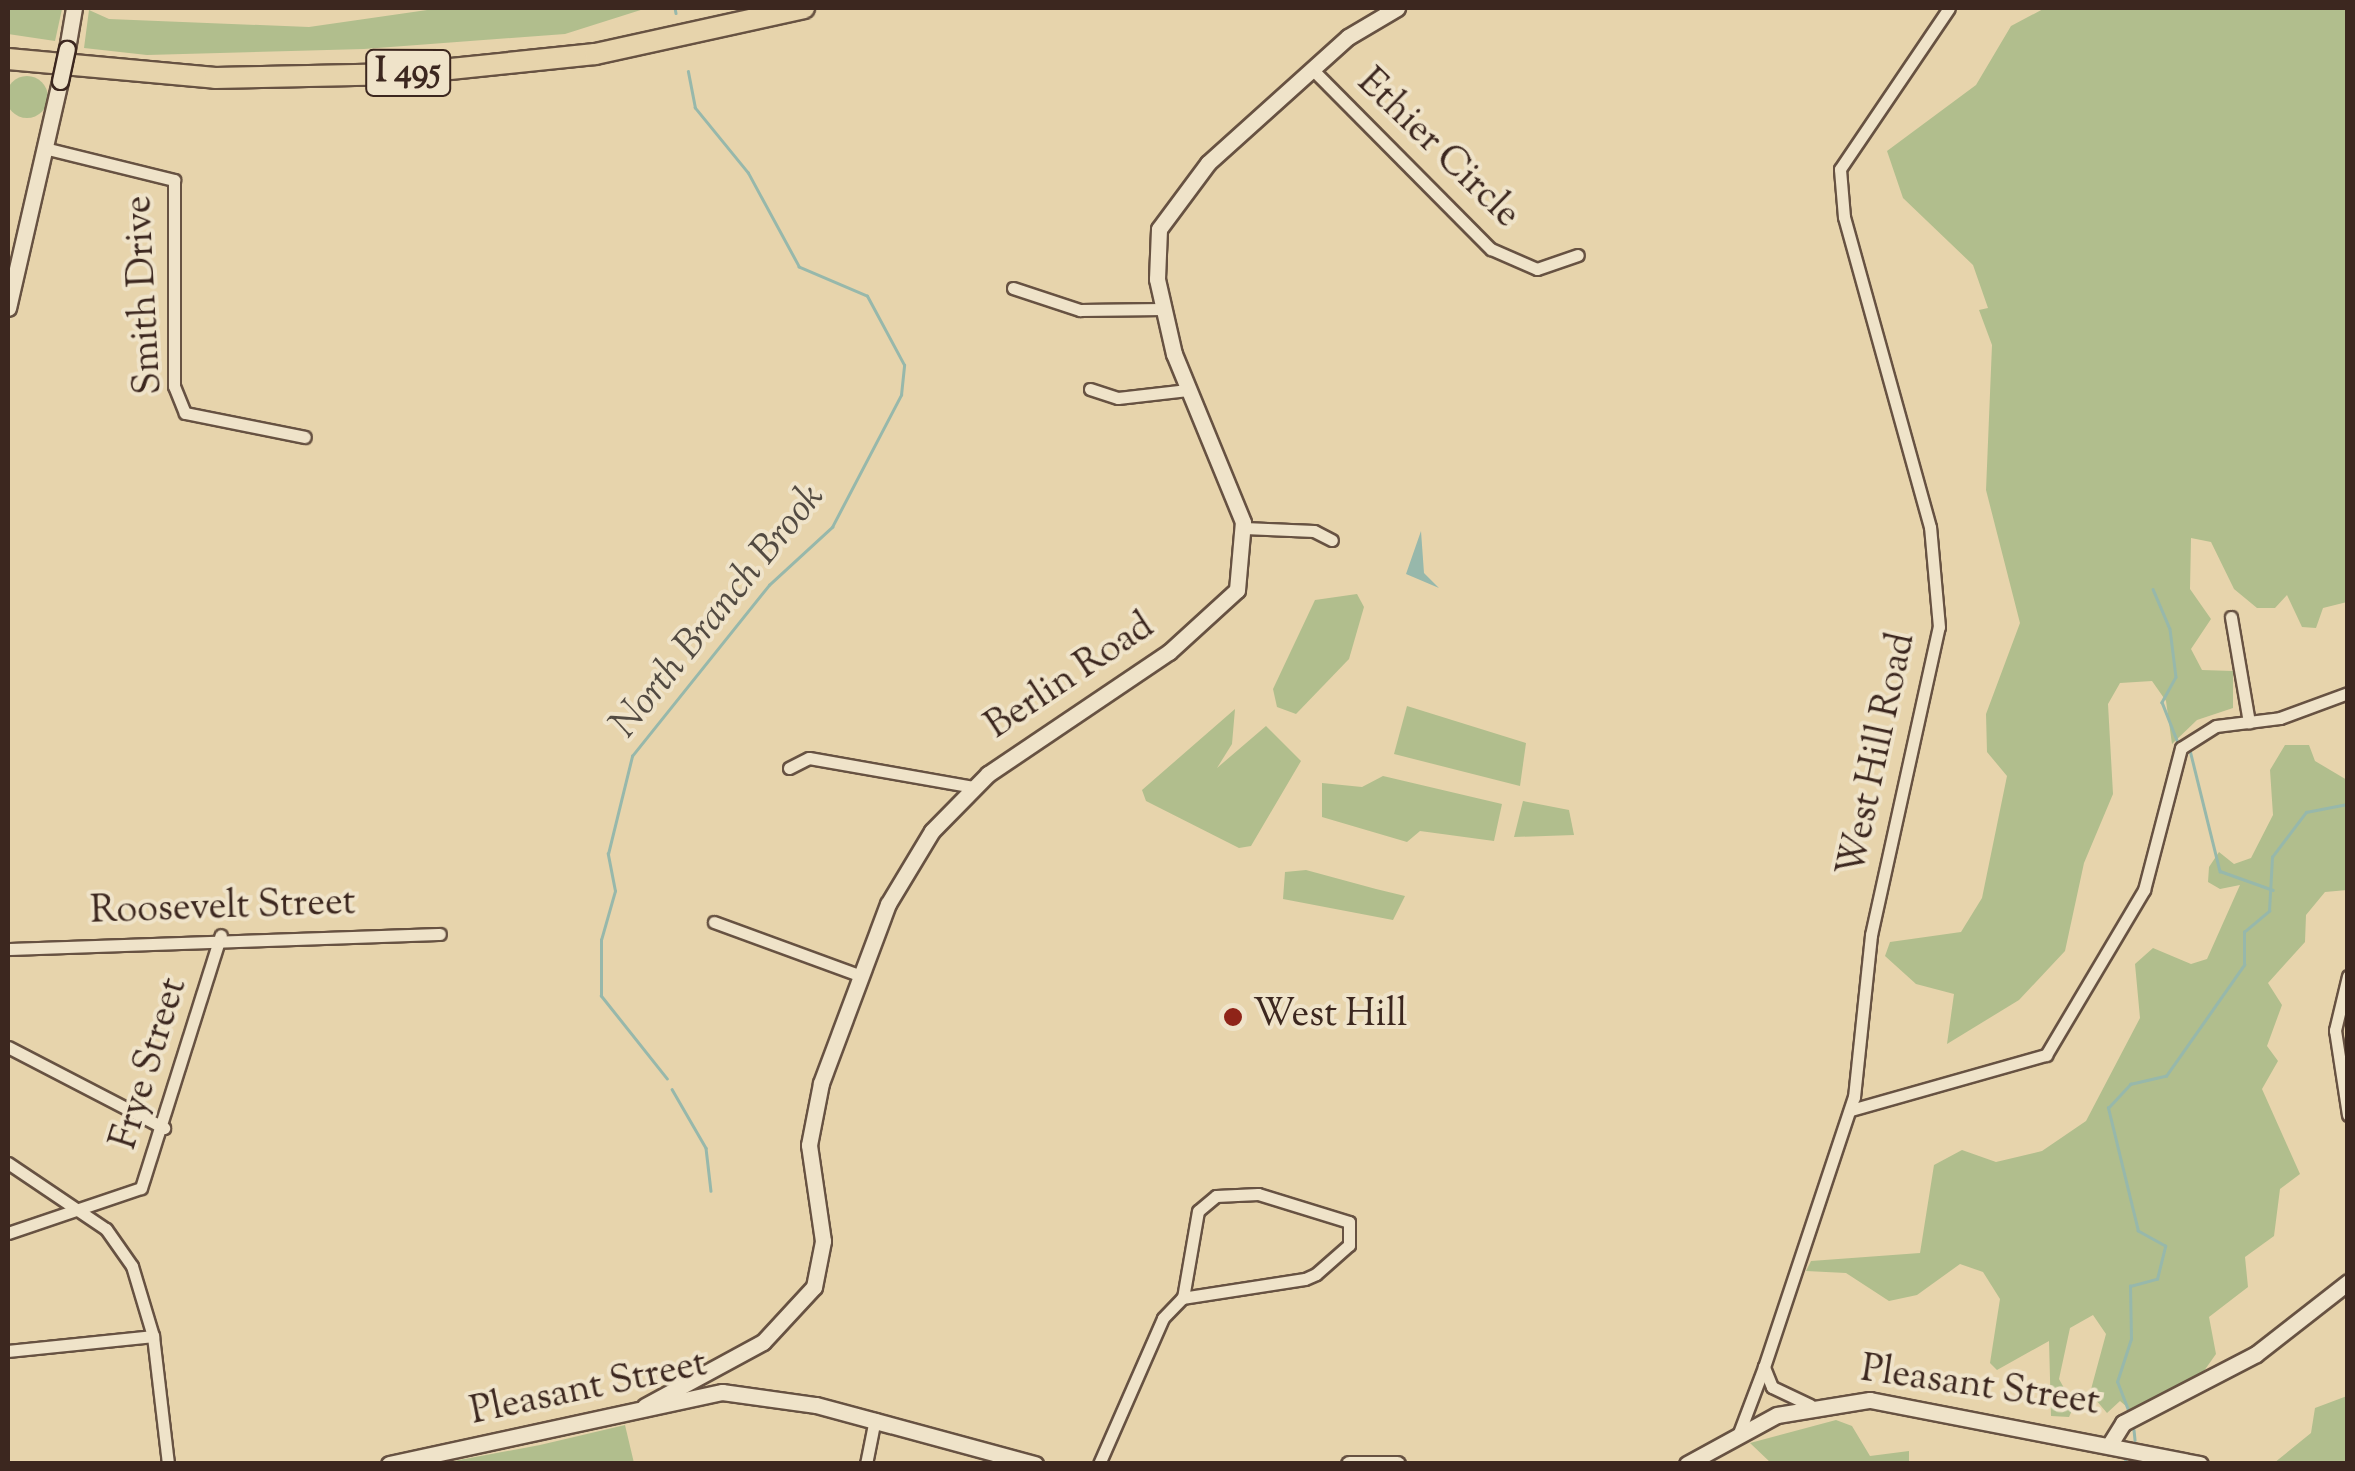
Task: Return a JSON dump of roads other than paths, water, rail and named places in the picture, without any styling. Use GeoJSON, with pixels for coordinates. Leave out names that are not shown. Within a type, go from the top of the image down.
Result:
{"type":"FeatureCollection","features":[{"type":"Feature","properties":{"kind":"highway","name":"I 495"},"geometry":{"type":"LineString","coordinates":[[8,59],[215,78],[437,72],[624,49],[804,8]]}},
{"type":"Feature","properties":{"kind":"street"},"geometry":{"type":"LineString","coordinates":[[8,308],[48,148],[74,8]]}},
{"type":"Feature","properties":{"kind":"street","name":"Berlin Road"},"geometry":{"type":"LineString","coordinates":[[645,1406],[763,1342],[814,1287],[823,1252],[810,1134],[860,974],[917,852],[974,787],[1206,621],[1243,577],[1244,528],[1188,390],[1163,309],[1155,253],[1166,208],[1314,71],[1397,8]]}},
{"type":"Feature","properties":{"kind":"street","name":"West Hill Road"},"geometry":{"type":"LineString","coordinates":[[1739,1434],[1851,1110],[1871,935],[1939,627],[1930,527],[1844,217],[1840,169],[1949,8]]}},
{"type":"Feature","properties":{"kind":"street","name":"Ethier Circle"},"geometry":{"type":"LineString","coordinates":[[1314,71],[1491,249],[1536,270],[1578,255]]}},
{"type":"Feature","properties":{"kind":"street","name":"Smith Drive"},"geometry":{"type":"LineString","coordinates":[[48,148],[174,180],[174,386],[185,413],[305,437]]}},
{"type":"Feature","properties":{"kind":"street"},"geometry":{"type":"LineString","coordinates":[[1013,288],[1029,300],[1090,311],[1163,309]]}},
{"type":"Feature","properties":{"kind":"street"},"geometry":{"type":"LineString","coordinates":[[1090,389],[1118,398],[1188,390]]}},
{"type":"Feature","properties":{"kind":"street"},"geometry":{"type":"LineString","coordinates":[[1244,528],[1314,530],[1332,540]]}},
{"type":"Feature","properties":{"kind":"street"},"geometry":{"type":"LineString","coordinates":[[2231,617],[2249,722]]}},
{"type":"Feature","properties":{"kind":"street"},"geometry":{"type":"LineString","coordinates":[[1851,1110],[2032,1064],[2054,1047],[2144,890],[2181,748],[2201,732],[2348,694]]}},
{"type":"Feature","properties":{"kind":"street"},"geometry":{"type":"LineString","coordinates":[[789,768],[809,758],[974,787]]}},
{"type":"Feature","properties":{"kind":"street"},"geometry":{"type":"LineString","coordinates":[[714,922],[860,974]]}},
{"type":"Feature","properties":{"kind":"street","name":"Roosevelt Street"},"geometry":{"type":"LineString","coordinates":[[8,950],[221,936],[440,934]]}},
{"type":"Feature","properties":{"kind":"street","name":"Frye Street"},"geometry":{"type":"LineString","coordinates":[[8,1233],[86,1213],[140,1188],[164,1128],[221,936]]}},
{"type":"Feature","properties":{"kind":"street"},"geometry":{"type":"LineString","coordinates":[[2348,976],[2334,1030],[2348,1116]]}},
{"type":"Feature","properties":{"kind":"street"},"geometry":{"type":"LineString","coordinates":[[8,1048],[164,1128]]}},
{"type":"Feature","properties":{"kind":"street"},"geometry":{"type":"LineString","coordinates":[[8,1163],[86,1213],[132,1266],[153,1336],[168,1464]]}},
{"type":"Feature","properties":{"kind":"street"},"geometry":{"type":"LineString","coordinates":[[1099,1464],[1163,1318],[1183,1298],[1264,1284],[1330,1264],[1348,1245],[1349,1222],[1258,1194],[1216,1196],[1198,1211],[1183,1298]]}},
{"type":"Feature","properties":{"kind":"street","name":"Pleasant Street"},"geometry":{"type":"LineString","coordinates":[[1687,1464],[1739,1434],[1810,1405],[1898,1403],[2110,1444],[2123,1423],[2256,1354],[2348,1282]]}},
{"type":"Feature","properties":{"kind":"street"},"geometry":{"type":"LineString","coordinates":[[8,1350],[153,1336]]}},
{"type":"Feature","properties":{"kind":"street"},"geometry":{"type":"LineString","coordinates":[[1764,1366],[1772,1387],[1810,1405]]}},
{"type":"Feature","properties":{"kind":"street","name":"Pleasant Street"},"geometry":{"type":"LineString","coordinates":[[388,1464],[645,1406],[757,1393],[875,1419],[1035,1464]]}},
{"type":"Feature","properties":{"kind":"street"},"geometry":{"type":"LineString","coordinates":[[866,1464],[875,1419]]}},
{"type":"Feature","properties":{"kind":"street"},"geometry":{"type":"LineString","coordinates":[[2110,1444],[2200,1464]]}},
{"type":"Feature","properties":{"kind":"street"},"geometry":{"type":"LineString","coordinates":[[1350,1464],[1396,1464]]}},
{"type":"Feature","properties":{"kind":"waterway","name":"North Branch Brook"},"geometry":{"type":"LineString","coordinates":[[675,8],[676,13]]}},
{"type":"Feature","properties":{"kind":"waterway","name":"North Branch Brook"},"geometry":{"type":"LineString","coordinates":[[667,1079],[601,996],[601,940],[615,891],[608,854],[632,756],[769,585],[832,527],[901,395],[904,365],[867,296],[799,267],[748,173],[695,108],[688,72]]}},
{"type":"Feature","properties":{"kind":"waterway"},"geometry":{"type":"LineString","coordinates":[[2153,589],[2170,629],[2176,677],[2162,702],[2177,740]]}},
{"type":"Feature","properties":{"kind":"waterway"},"geometry":{"type":"LineString","coordinates":[[2190,750],[2220,871],[2273,890]]}},
{"type":"Feature","properties":{"kind":"waterway"},"geometry":{"type":"LineString","coordinates":[[2128,1410],[2117,1382],[2131,1339],[2130,1286],[2157,1279],[2165,1246],[2138,1231],[2108,1108],[2130,1084],[2166,1076],[2244,965],[2244,932],[2269,911],[2272,857],[2306,812],[2348,804]]}},
{"type":"Feature","properties":{"kind":"waterway","name":"North Branch Brook"},"geometry":{"type":"LineString","coordinates":[[672,1089],[706,1148],[711,1191]]}},
{"type":"Feature","properties":{"kind":"waterway"},"geometry":{"type":"LineString","coordinates":[[2134,1430],[2135,1440]]}},
{"type":"Feature","properties":{"kind":"place","name":"West Hill"},"geometry":{"type":"Point","coordinates":[1233,1017]}}]}
